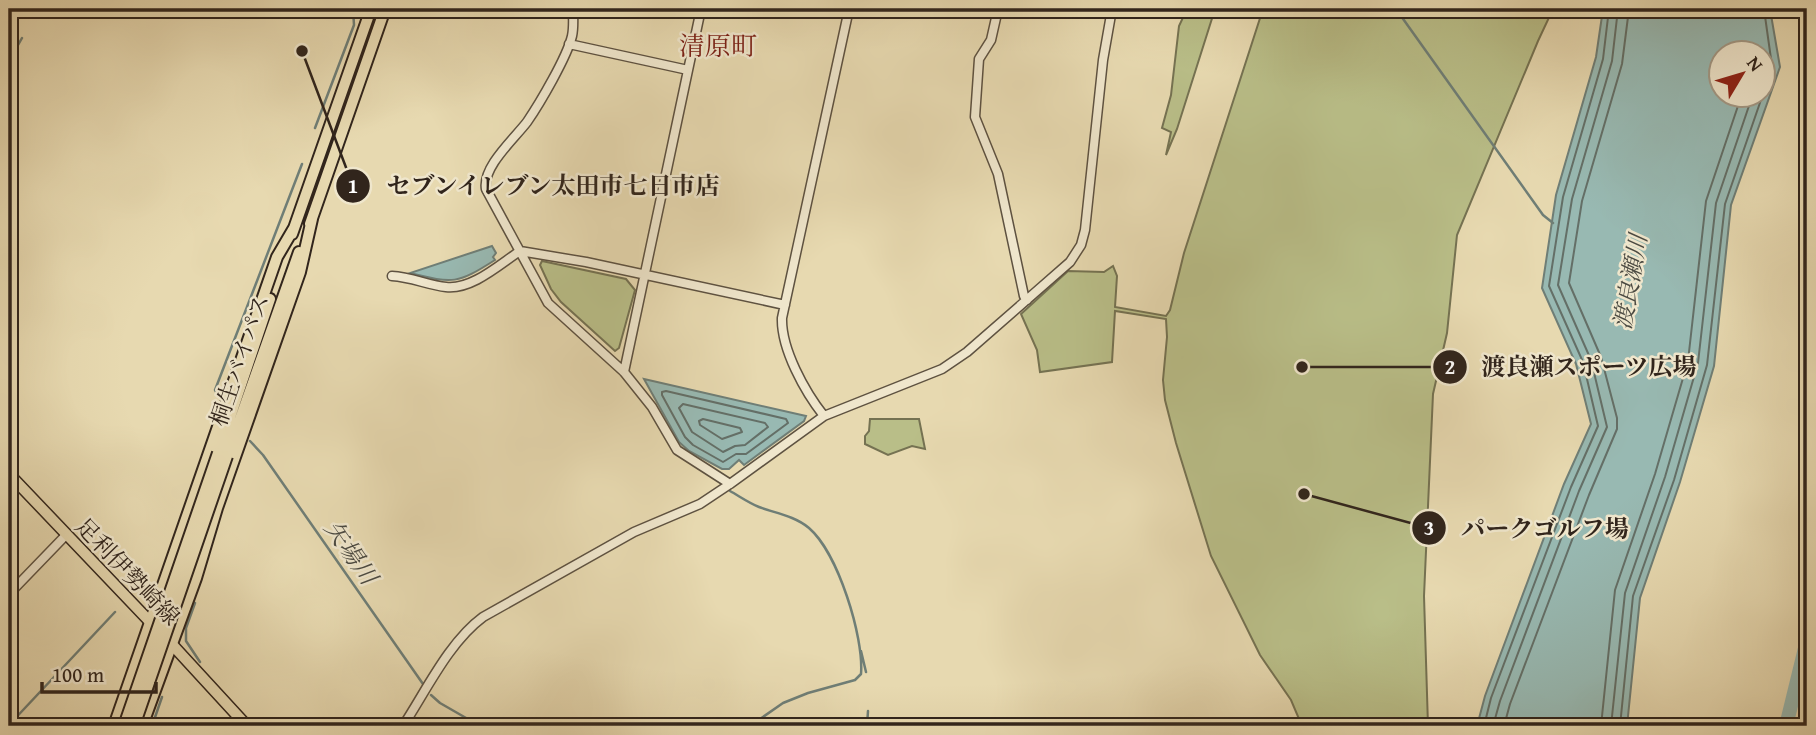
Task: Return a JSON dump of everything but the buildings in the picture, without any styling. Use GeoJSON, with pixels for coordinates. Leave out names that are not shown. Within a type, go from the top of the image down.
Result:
{"type":"FeatureCollection","features":[{"type":"Feature","properties":{"kind":"highway","name":"桐生バイパス"},"geometry":{"type":"LineString","coordinates":[[134,726],[294,228],[371,9]]}},
{"type":"Feature","properties":{"kind":"highway","name":"桐生バイパス"},"geometry":{"type":"LineString","coordinates":[[124,726],[312,219],[384,9]]}},
{"type":"Feature","properties":{"kind":"highway"},"geometry":{"type":"LineString","coordinates":[[142,726],[197,578],[217,508],[300,272],[312,219]]}},
{"type":"Feature","properties":{"kind":"highway"},"geometry":{"type":"LineString","coordinates":[[114,726],[191,499],[278,257],[294,228]]}},
{"type":"Feature","properties":{"kind":"main road","name":"足利伊勢崎線"},"geometry":{"type":"LineString","coordinates":[[9,474],[247,726]]}},
{"type":"Feature","properties":{"kind":"street"},"geometry":{"type":"LineString","coordinates":[[573,9],[574,26],[569,44],[529,119],[492,166],[486,179],[486,189],[548,303],[624,372],[652,407],[677,450],[730,484]]}},
{"type":"Feature","properties":{"kind":"street"},"geometry":{"type":"LineString","coordinates":[[624,372],[701,9]]}},
{"type":"Feature","properties":{"kind":"street"},"geometry":{"type":"LineString","coordinates":[[824,416],[784,342],[782,329],[849,9]]}},
{"type":"Feature","properties":{"kind":"street"},"geometry":{"type":"LineString","coordinates":[[998,9],[991,40],[979,58],[975,117],[998,174],[1027,300]]}},
{"type":"Feature","properties":{"kind":"street"},"geometry":{"type":"LineString","coordinates":[[403,726],[468,627],[634,532],[700,504],[824,416],[942,369],[967,352],[1070,262],[1083,238],[1103,60],[1112,9]]}},
{"type":"Feature","properties":{"kind":"street"},"geometry":{"type":"LineString","coordinates":[[569,44],[688,69]]}},
{"type":"Feature","properties":{"kind":"street"},"geometry":{"type":"LineString","coordinates":[[392,276],[404,276],[448,288],[460,286],[479,278],[520,251],[586,262],[785,305]]}},
{"type":"Feature","properties":{"kind":"street"},"geometry":{"type":"LineString","coordinates":[[9,594],[66,535]]}},
{"type":"Feature","properties":{"kind":"green space"},"geometry":{"type":"Polygon","coordinates":[[[1187,9],[1215,9],[1177,129],[1166,155],[1171,132],[1162,128],[1171,95],[1179,26],[1187,9]]]}},
{"type":"Feature","properties":{"kind":"green space"},"geometry":{"type":"Polygon","coordinates":[[[1263,9],[1553,9],[1457,235],[1447,333],[1433,394],[1424,596],[1428,726],[1302,726],[1291,700],[1260,655],[1211,556],[1165,400],[1163,380],[1166,319],[1115,311],[1112,362],[1040,372],[1037,350],[1021,314],[1068,271],[1104,272],[1113,266],[1117,276],[1115,307],[1166,316],[1263,9]]]}},
{"type":"Feature","properties":{"kind":"green space"},"geometry":{"type":"Polygon","coordinates":[[[542,261],[626,279],[635,290],[619,348],[615,351],[561,302],[551,289],[540,265],[542,261]]]}},
{"type":"Feature","properties":{"kind":"green space"},"geometry":{"type":"Polygon","coordinates":[[[870,419],[919,419],[925,449],[912,446],[888,455],[865,444],[870,419]]]}},
{"type":"Feature","properties":{"kind":"water","name":"渡良瀬川"},"geometry":{"type":"Polygon","coordinates":[[[1603,9],[1770,9],[1775,38],[1708,38],[1708,108],[1765,108],[1731,205],[1714,366],[1680,482],[1640,598],[1627,726],[1477,726],[1485,696],[1564,484],[1591,424],[1576,364],[1542,288],[1556,195],[1596,57],[1603,9]]]}},
{"type":"Feature","properties":{"kind":"water"},"geometry":{"type":"Polygon","coordinates":[[[492,246],[496,253],[493,257],[495,260],[463,278],[446,280],[410,273],[492,246]]]}},
{"type":"Feature","properties":{"kind":"water"},"geometry":{"type":"Polygon","coordinates":[[[644,379],[806,416],[804,421],[744,465],[739,460],[729,469],[722,469],[689,451],[679,442],[644,379]]]}},
{"type":"Feature","properties":{"kind":"waterway","name":"矢場川"},"geometry":{"type":"LineString","coordinates":[[315,128],[354,25],[353,9]]}},
{"type":"Feature","properties":{"kind":"waterway"},"geometry":{"type":"LineString","coordinates":[[1396,9],[1543,215],[1553,223]]}},
{"type":"Feature","properties":{"kind":"waterway"},"geometry":{"type":"LineString","coordinates":[[9,61],[22,38]]}},
{"type":"Feature","properties":{"kind":"waterway","name":"矢場川"},"geometry":{"type":"LineString","coordinates":[[218,396],[215,390],[302,164]]}},
{"type":"Feature","properties":{"kind":"waterway","name":"矢場川"},"geometry":{"type":"LineString","coordinates":[[250,441],[263,455],[423,684]]}},
{"type":"Feature","properties":{"kind":"waterway"},"geometry":{"type":"LineString","coordinates":[[730,491],[755,505],[798,520],[820,540],[847,596],[861,658],[861,674],[855,680],[783,703],[750,726]]}},
{"type":"Feature","properties":{"kind":"waterway"},"geometry":{"type":"LineString","coordinates":[[195,603],[186,628],[186,641],[200,662]]}},
{"type":"Feature","properties":{"kind":"waterway"},"geometry":{"type":"LineString","coordinates":[[9,725],[115,612]]}},
{"type":"Feature","properties":{"kind":"waterway"},"geometry":{"type":"LineString","coordinates":[[1786,726],[1807,640]]}},
{"type":"Feature","properties":{"kind":"waterway"},"geometry":{"type":"LineString","coordinates":[[861,651],[866,672]]}},
{"type":"Feature","properties":{"kind":"waterway","name":"矢場川"},"geometry":{"type":"LineString","coordinates":[[431,695],[480,726]]}},
{"type":"Feature","properties":{"kind":"waterway"},"geometry":{"type":"LineString","coordinates":[[152,726],[162,697]]}},
{"type":"Feature","properties":{"kind":"waterway"},"geometry":{"type":"LineString","coordinates":[[867,726],[868,711]]}},
{"type":"Feature","properties":{"kind":"place","name":"セブンイレブン太田市七日市店"},"geometry":{"type":"Point","coordinates":[302,51]}},
{"type":"Feature","properties":{"kind":"place","name":"渡良瀬スポーツ広場"},"geometry":{"type":"Point","coordinates":[1302,367]}},
{"type":"Feature","properties":{"kind":"place","name":"パークゴルフ場"},"geometry":{"type":"Point","coordinates":[1304,494]}},
{"type":"Feature","properties":{"kind":"district","name":"清原町"},"geometry":{"type":"Point","coordinates":[718,45]}}]}
